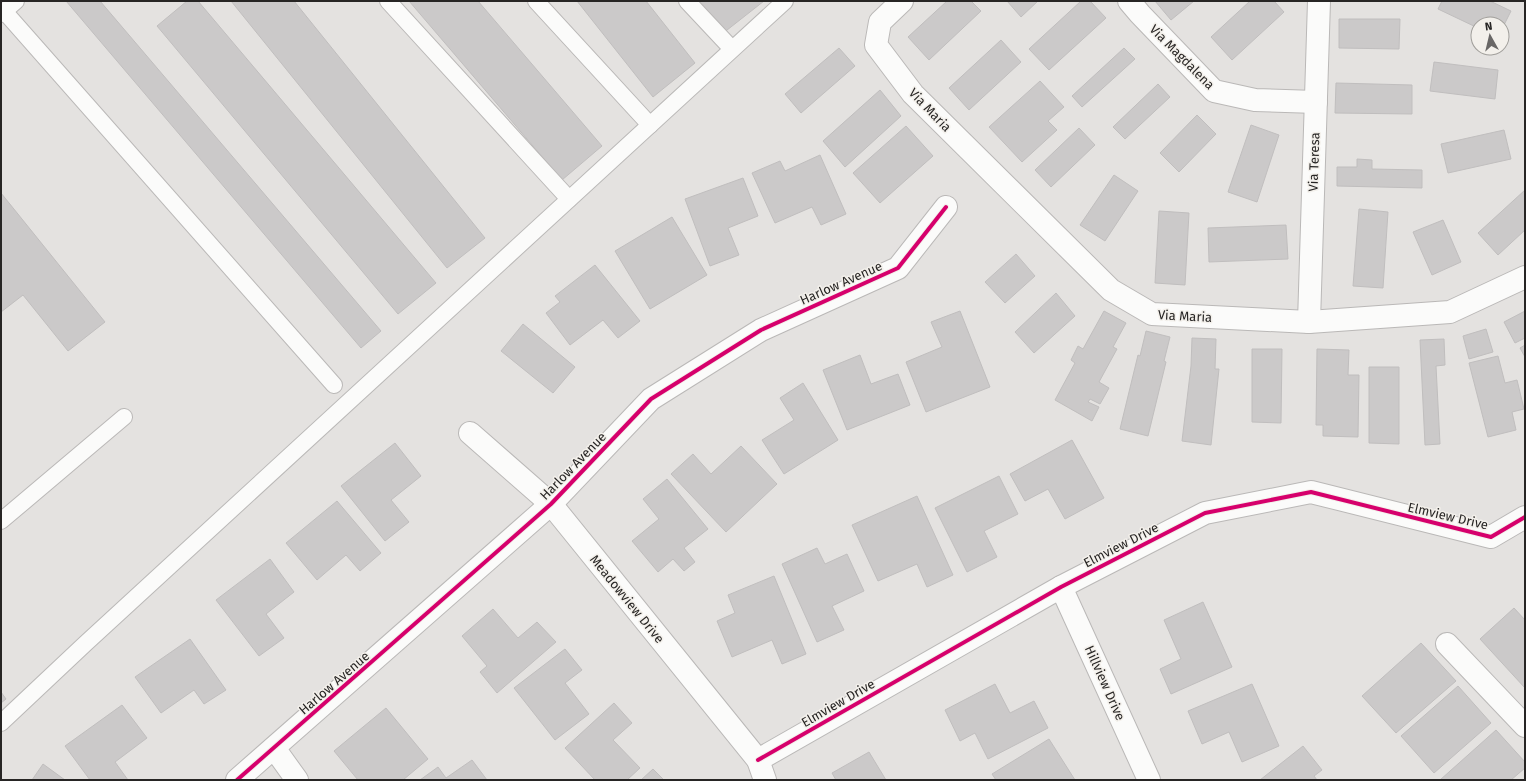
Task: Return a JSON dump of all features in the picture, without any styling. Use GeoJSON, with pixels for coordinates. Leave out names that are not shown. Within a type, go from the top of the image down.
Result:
{"type":"FeatureCollection","features":[{"type":"Feature","properties":{"kind":"street","name":"Via Maria"},"geometry":{"type":"LineString","coordinates":[[902,1],[880,22],[876,45],[913,94],[1111,290],[1152,314],[1309,322],[1450,312],[1525,277]]}},
{"type":"Feature","properties":{"kind":"street","name":"Via Magdalena"},"geometry":{"type":"LineString","coordinates":[[1130,1],[1140,14],[1214,91],[1255,100],[1316,102]]}},
{"type":"Feature","properties":{"kind":"street","name":"Via Teresa"},"geometry":{"type":"LineString","coordinates":[[1309,322],[1319,1]]}},
{"type":"Feature","properties":{"kind":"street","name":"Harlow Avenue"},"geometry":{"type":"LineString","coordinates":[[237,780],[551,504],[650,399],[761,330],[898,268],[946,207]]}},
{"type":"Feature","properties":{"kind":"street","name":"Meadowview Drive"},"geometry":{"type":"LineString","coordinates":[[470,433],[551,504],[758,760],[766,780]]}},
{"type":"Feature","properties":{"kind":"street","name":"Elmview Drive"},"geometry":{"type":"LineString","coordinates":[[758,760],[1061,587],[1205,513],[1311,492],[1490,537],[1525,517]]}},
{"type":"Feature","properties":{"kind":"street","name":"Hillview Drive"},"geometry":{"type":"LineString","coordinates":[[1061,587],[1149,780]]}},
{"type":"Feature","properties":{"kind":"street"},"geometry":{"type":"LineString","coordinates":[[1447,644],[1525,726]]}},
{"type":"Feature","properties":{"kind":"street"},"geometry":{"type":"LineString","coordinates":[[274,748],[297,780]]}},
{"type":"Feature","properties":{"kind":"lane"},"geometry":{"type":"LineString","coordinates":[[388,1],[569,199]]}},
{"type":"Feature","properties":{"kind":"lane"},"geometry":{"type":"LineString","coordinates":[[536,1],[650,125]]}},
{"type":"Feature","properties":{"kind":"lane"},"geometry":{"type":"LineString","coordinates":[[688,1],[732,49]]}},
{"type":"Feature","properties":{"kind":"lane"},"geometry":{"type":"LineString","coordinates":[[1,723],[97,632],[785,1]]}},
{"type":"Feature","properties":{"kind":"lane"},"geometry":{"type":"LineString","coordinates":[[7,9],[334,385]]}},
{"type":"Feature","properties":{"kind":"lane"},"geometry":{"type":"LineString","coordinates":[[1,521],[124,417]]}},
{"type":"Feature","properties":{"kind":"building"},"geometry":{"type":"Polygon","coordinates":[[[66,1],[100,1],[381,331],[361,348],[66,1]]]}},
{"type":"Feature","properties":{"kind":"building"},"geometry":{"type":"Polygon","coordinates":[[[187,1],[198,1],[436,283],[398,314],[157,26],[187,1]]]}},
{"type":"Feature","properties":{"kind":"building"},"geometry":{"type":"Polygon","coordinates":[[[231,1],[294,1],[485,238],[447,268],[231,1]]]}},
{"type":"Feature","properties":{"kind":"building"},"geometry":{"type":"Polygon","coordinates":[[[409,1],[478,1],[602,146],[562,180],[409,1]]]}},
{"type":"Feature","properties":{"kind":"building"},"geometry":{"type":"Polygon","coordinates":[[[577,1],[646,1],[695,63],[653,97],[577,1]]]}},
{"type":"Feature","properties":{"kind":"building"},"geometry":{"type":"Polygon","coordinates":[[[695,1],[764,1],[722,34],[695,1]]]}},
{"type":"Feature","properties":{"kind":"building"},"geometry":{"type":"Polygon","coordinates":[[[947,1],[971,1],[981,11],[929,60],[908,37],[947,1]]]}},
{"type":"Feature","properties":{"kind":"building"},"geometry":{"type":"Polygon","coordinates":[[[1007,1],[1038,1],[1021,17],[1007,1]]]}},
{"type":"Feature","properties":{"kind":"building"},"geometry":{"type":"Polygon","coordinates":[[[1081,1],[1090,1],[1106,18],[1049,70],[1029,49],[1081,1]]]}},
{"type":"Feature","properties":{"kind":"building"},"geometry":{"type":"Polygon","coordinates":[[[1155,1],[1194,1],[1171,20],[1155,1]]]}},
{"type":"Feature","properties":{"kind":"building"},"geometry":{"type":"Polygon","coordinates":[[[1250,1],[1274,1],[1284,12],[1232,60],[1211,37],[1250,1]]]}},
{"type":"Feature","properties":{"kind":"building"},"geometry":{"type":"Polygon","coordinates":[[[1442,1],[1490,1],[1511,11],[1508,16],[1470,16],[1470,24],[1438,9],[1442,1]]]}},
{"type":"Feature","properties":{"kind":"building"},"geometry":{"type":"Polygon","coordinates":[[[1339,19],[1400,19],[1399,49],[1339,48],[1339,19]]]}},
{"type":"Feature","properties":{"kind":"building"},"geometry":{"type":"Polygon","coordinates":[[[1001,40],[1021,62],[969,110],[949,88],[1001,40]]]}},
{"type":"Feature","properties":{"kind":"building"},"geometry":{"type":"Polygon","coordinates":[[[839,48],[855,66],[801,113],[785,94],[839,48]]]}},
{"type":"Feature","properties":{"kind":"building"},"geometry":{"type":"Polygon","coordinates":[[[1124,48],[1135,59],[1082,107],[1072,96],[1124,48]]]}},
{"type":"Feature","properties":{"kind":"building"},"geometry":{"type":"Polygon","coordinates":[[[1434,62],[1498,70],[1495,99],[1430,91],[1434,62]]]}},
{"type":"Feature","properties":{"kind":"building"},"geometry":{"type":"Polygon","coordinates":[[[1040,81],[1064,107],[1048,121],[1057,130],[1022,162],[989,127],[1040,81]]]}},
{"type":"Feature","properties":{"kind":"building"},"geometry":{"type":"Polygon","coordinates":[[[1336,83],[1412,85],[1412,114],[1335,113],[1336,83]]]}},
{"type":"Feature","properties":{"kind":"building"},"geometry":{"type":"Polygon","coordinates":[[[1158,84],[1170,97],[1125,139],[1113,127],[1158,84]]]}},
{"type":"Feature","properties":{"kind":"building"},"geometry":{"type":"Polygon","coordinates":[[[880,90],[901,116],[845,167],[823,141],[880,90]]]}},
{"type":"Feature","properties":{"kind":"building"},"geometry":{"type":"Polygon","coordinates":[[[1197,115],[1216,134],[1179,172],[1160,153],[1197,115]]]}},
{"type":"Feature","properties":{"kind":"building"},"geometry":{"type":"Polygon","coordinates":[[[1251,125],[1279,135],[1257,202],[1228,192],[1251,125]]]}},
{"type":"Feature","properties":{"kind":"building"},"geometry":{"type":"Polygon","coordinates":[[[906,126],[933,156],[880,203],[853,173],[906,126]]]}},
{"type":"Feature","properties":{"kind":"building"},"geometry":{"type":"Polygon","coordinates":[[[1079,128],[1095,145],[1051,187],[1035,170],[1079,128]]]}},
{"type":"Feature","properties":{"kind":"building"},"geometry":{"type":"Polygon","coordinates":[[[1504,130],[1511,159],[1448,173],[1441,144],[1504,130]]]}},
{"type":"Feature","properties":{"kind":"building"},"geometry":{"type":"Polygon","coordinates":[[[820,155],[846,214],[821,225],[812,207],[775,223],[752,173],[780,161],[785,171],[820,155]]]}},
{"type":"Feature","properties":{"kind":"building"},"geometry":{"type":"Polygon","coordinates":[[[1357,159],[1372,160],[1372,169],[1422,170],[1422,188],[1337,186],[1337,167],[1357,167],[1357,159]]]}},
{"type":"Feature","properties":{"kind":"building"},"geometry":{"type":"Polygon","coordinates":[[[1114,175],[1138,191],[1105,241],[1080,225],[1114,175]]]}},
{"type":"Feature","properties":{"kind":"building"},"geometry":{"type":"Polygon","coordinates":[[[743,178],[758,216],[728,228],[739,255],[710,266],[685,199],[743,178]]]}},
{"type":"Feature","properties":{"kind":"building"},"geometry":{"type":"Polygon","coordinates":[[[1525,190],[1525,230],[1498,255],[1478,233],[1525,190]]]}},
{"type":"Feature","properties":{"kind":"building"},"geometry":{"type":"Polygon","coordinates":[[[1,193],[105,322],[68,351],[23,295],[1,312],[1,193]]]}},
{"type":"Feature","properties":{"kind":"building"},"geometry":{"type":"Polygon","coordinates":[[[1359,209],[1388,212],[1383,288],[1353,286],[1359,209]]]}},
{"type":"Feature","properties":{"kind":"building"},"geometry":{"type":"Polygon","coordinates":[[[1159,211],[1189,213],[1185,285],[1155,283],[1159,211]]]}},
{"type":"Feature","properties":{"kind":"building"},"geometry":{"type":"Polygon","coordinates":[[[672,217],[707,275],[650,309],[615,251],[672,217]]]}},
{"type":"Feature","properties":{"kind":"building"},"geometry":{"type":"Polygon","coordinates":[[[1443,220],[1461,262],[1432,275],[1413,232],[1443,220]]]}},
{"type":"Feature","properties":{"kind":"building"},"geometry":{"type":"Polygon","coordinates":[[[1286,225],[1288,259],[1209,262],[1208,228],[1286,225]]]}},
{"type":"Feature","properties":{"kind":"building"},"geometry":{"type":"Polygon","coordinates":[[[1016,254],[1035,276],[1005,303],[985,282],[1016,254]]]}},
{"type":"Feature","properties":{"kind":"building"},"geometry":{"type":"Polygon","coordinates":[[[595,265],[640,321],[618,338],[603,320],[570,345],[546,313],[560,302],[555,296],[595,265]]]}},
{"type":"Feature","properties":{"kind":"building"},"geometry":{"type":"Polygon","coordinates":[[[1056,293],[1075,316],[1034,353],[1015,332],[1056,293]]]}},
{"type":"Feature","properties":{"kind":"building"},"geometry":{"type":"Polygon","coordinates":[[[960,311],[990,387],[926,412],[906,362],[942,347],[931,322],[960,311]]]}},
{"type":"Feature","properties":{"kind":"building"},"geometry":{"type":"Polygon","coordinates":[[[1104,311],[1126,323],[1113,347],[1117,349],[1099,382],[1109,388],[1100,404],[1090,399],[1088,402],[1099,407],[1092,421],[1055,400],[1075,363],[1071,360],[1078,346],[1083,349],[1104,311]]]}},
{"type":"Feature","properties":{"kind":"building"},"geometry":{"type":"Polygon","coordinates":[[[1525,311],[1525,338],[1515,343],[1504,322],[1525,311]]]}},
{"type":"Feature","properties":{"kind":"building"},"geometry":{"type":"Polygon","coordinates":[[[523,324],[575,367],[553,393],[501,351],[523,324]]]}},
{"type":"Feature","properties":{"kind":"building"},"geometry":{"type":"Polygon","coordinates":[[[1486,329],[1493,352],[1469,359],[1463,336],[1486,329]]]}},
{"type":"Feature","properties":{"kind":"building"},"geometry":{"type":"Polygon","coordinates":[[[1146,331],[1170,337],[1164,361],[1166,362],[1148,436],[1120,429],[1138,355],[1140,356],[1146,331]]]}},
{"type":"Feature","properties":{"kind":"building"},"geometry":{"type":"Polygon","coordinates":[[[1192,338],[1216,339],[1215,369],[1219,369],[1211,445],[1182,441],[1191,366],[1192,338]]]}},
{"type":"Feature","properties":{"kind":"building"},"geometry":{"type":"Polygon","coordinates":[[[1444,339],[1445,365],[1436,366],[1440,444],[1425,445],[1420,340],[1444,339]]]}},
{"type":"Feature","properties":{"kind":"building"},"geometry":{"type":"Polygon","coordinates":[[[1525,345],[1525,357],[1520,348],[1525,345]]]}},
{"type":"Feature","properties":{"kind":"building"},"geometry":{"type":"Polygon","coordinates":[[[1252,349],[1282,349],[1281,423],[1252,422],[1252,349]]]}},
{"type":"Feature","properties":{"kind":"building"},"geometry":{"type":"Polygon","coordinates":[[[1317,349],[1349,350],[1348,375],[1359,375],[1358,437],[1323,436],[1323,425],[1316,425],[1317,349]]]}},
{"type":"Feature","properties":{"kind":"building"},"geometry":{"type":"Polygon","coordinates":[[[860,355],[871,384],[898,374],[910,405],[847,430],[823,370],[860,355]]]}},
{"type":"Feature","properties":{"kind":"building"},"geometry":{"type":"Polygon","coordinates":[[[1498,356],[1505,383],[1517,380],[1524,409],[1512,412],[1516,430],[1488,437],[1469,363],[1498,356]]]}},
{"type":"Feature","properties":{"kind":"building"},"geometry":{"type":"Polygon","coordinates":[[[1369,367],[1399,367],[1399,444],[1369,443],[1369,367]]]}},
{"type":"Feature","properties":{"kind":"building"},"geometry":{"type":"Polygon","coordinates":[[[803,383],[838,440],[784,474],[762,440],[794,420],[780,398],[803,383]]]}},
{"type":"Feature","properties":{"kind":"building"},"geometry":{"type":"Polygon","coordinates":[[[1072,440],[1104,498],[1065,519],[1048,489],[1025,501],[1010,474],[1072,440]]]}},
{"type":"Feature","properties":{"kind":"building"},"geometry":{"type":"Polygon","coordinates":[[[395,443],[421,476],[391,500],[409,522],[385,541],[341,486],[395,443]]]}},
{"type":"Feature","properties":{"kind":"building"},"geometry":{"type":"Polygon","coordinates":[[[741,446],[777,484],[726,532],[671,474],[693,454],[711,474],[741,446]]]}},
{"type":"Feature","properties":{"kind":"building"},"geometry":{"type":"Polygon","coordinates":[[[999,476],[1018,514],[984,531],[997,557],[967,572],[935,508],[999,476]]]}},
{"type":"Feature","properties":{"kind":"building"},"geometry":{"type":"Polygon","coordinates":[[[667,479],[708,529],[684,548],[695,562],[684,571],[673,559],[658,572],[632,541],[659,519],[643,499],[667,479]]]}},
{"type":"Feature","properties":{"kind":"building"},"geometry":{"type":"Polygon","coordinates":[[[917,496],[953,575],[927,587],[917,564],[878,581],[852,525],[917,496]]]}},
{"type":"Feature","properties":{"kind":"building"},"geometry":{"type":"Polygon","coordinates":[[[337,501],[381,553],[360,571],[346,555],[317,580],[286,543],[337,501]]]}},
{"type":"Feature","properties":{"kind":"building"},"geometry":{"type":"Polygon","coordinates":[[[817,548],[825,564],[847,554],[864,591],[832,606],[844,630],[817,642],[782,564],[817,548]]]}},
{"type":"Feature","properties":{"kind":"building"},"geometry":{"type":"Polygon","coordinates":[[[270,559],[294,592],[266,614],[284,638],[259,656],[216,600],[270,559]]]}},
{"type":"Feature","properties":{"kind":"building"},"geometry":{"type":"Polygon","coordinates":[[[774,576],[806,654],[782,664],[772,640],[732,657],[717,621],[735,613],[728,595],[774,576]]]}},
{"type":"Feature","properties":{"kind":"building"},"geometry":{"type":"Polygon","coordinates":[[[1203,602],[1232,667],[1171,694],[1160,669],[1181,659],[1164,620],[1203,602]]]}},
{"type":"Feature","properties":{"kind":"building"},"geometry":{"type":"Polygon","coordinates":[[[1514,608],[1525,620],[1525,688],[1480,639],[1514,608]]]}},
{"type":"Feature","properties":{"kind":"building"},"geometry":{"type":"Polygon","coordinates":[[[493,609],[518,638],[537,622],[556,642],[497,693],[480,672],[487,666],[462,636],[493,609]]]}},
{"type":"Feature","properties":{"kind":"building"},"geometry":{"type":"Polygon","coordinates":[[[190,639],[226,690],[204,704],[194,690],[161,713],[135,677],[190,639]]]}},
{"type":"Feature","properties":{"kind":"building"},"geometry":{"type":"Polygon","coordinates":[[[1421,643],[1456,681],[1396,733],[1362,696],[1421,643]]]}},
{"type":"Feature","properties":{"kind":"building"},"geometry":{"type":"Polygon","coordinates":[[[565,649],[582,670],[565,683],[589,714],[555,740],[514,688],[565,649]]]}},
{"type":"Feature","properties":{"kind":"building"},"geometry":{"type":"Polygon","coordinates":[[[995,684],[1010,713],[1034,701],[1048,728],[988,759],[975,733],[960,741],[945,710],[995,684]]]}},
{"type":"Feature","properties":{"kind":"building"},"geometry":{"type":"Polygon","coordinates":[[[1252,684],[1279,746],[1242,762],[1229,732],[1202,744],[1188,711],[1252,684]]]}},
{"type":"Feature","properties":{"kind":"building"},"geometry":{"type":"Polygon","coordinates":[[[1458,686],[1491,723],[1434,773],[1401,736],[1458,686]]]}},
{"type":"Feature","properties":{"kind":"building"},"geometry":{"type":"Polygon","coordinates":[[[1,692],[6,699],[1,703],[1,692]]]}},
{"type":"Feature","properties":{"kind":"building"},"geometry":{"type":"Polygon","coordinates":[[[614,703],[632,723],[613,740],[640,768],[627,780],[595,780],[565,748],[614,703]]]}},
{"type":"Feature","properties":{"kind":"building"},"geometry":{"type":"Polygon","coordinates":[[[122,705],[147,738],[115,762],[128,780],[90,780],[65,746],[122,705]]]}},
{"type":"Feature","properties":{"kind":"building"},"geometry":{"type":"Polygon","coordinates":[[[386,708],[428,759],[403,780],[358,780],[334,751],[386,708]]]}},
{"type":"Feature","properties":{"kind":"building"},"geometry":{"type":"Polygon","coordinates":[[[1496,730],[1525,762],[1525,768],[1511,780],[1440,780],[1496,730]]]}},
{"type":"Feature","properties":{"kind":"building"},"geometry":{"type":"Polygon","coordinates":[[[1049,739],[1075,780],[996,780],[992,774],[1049,739]]]}},
{"type":"Feature","properties":{"kind":"building"},"geometry":{"type":"Polygon","coordinates":[[[1303,746],[1322,770],[1314,776],[1317,780],[1260,780],[1303,746]]]}},
{"type":"Feature","properties":{"kind":"building"},"geometry":{"type":"Polygon","coordinates":[[[869,752],[886,780],[836,780],[832,773],[869,752]]]}},
{"type":"Feature","properties":{"kind":"building"},"geometry":{"type":"Polygon","coordinates":[[[472,760],[487,780],[420,780],[438,767],[446,778],[472,760]]]}},
{"type":"Feature","properties":{"kind":"building"},"geometry":{"type":"Polygon","coordinates":[[[43,764],[65,780],[32,780],[43,764]]]}},
{"type":"Feature","properties":{"kind":"building"},"geometry":{"type":"Polygon","coordinates":[[[653,769],[664,780],[641,780],[653,769]]]}},
{"type":"Feature","properties":{"kind":"cycle path"},"geometry":{"type":"LineString","coordinates":[[237,780],[551,504],[651,399],[761,330],[898,268],[946,207]]}},
{"type":"Feature","properties":{"kind":"cycle path"},"geometry":{"type":"LineString","coordinates":[[758,760],[1061,587],[1205,513],[1311,492],[1491,537],[1525,517]]}}]}
